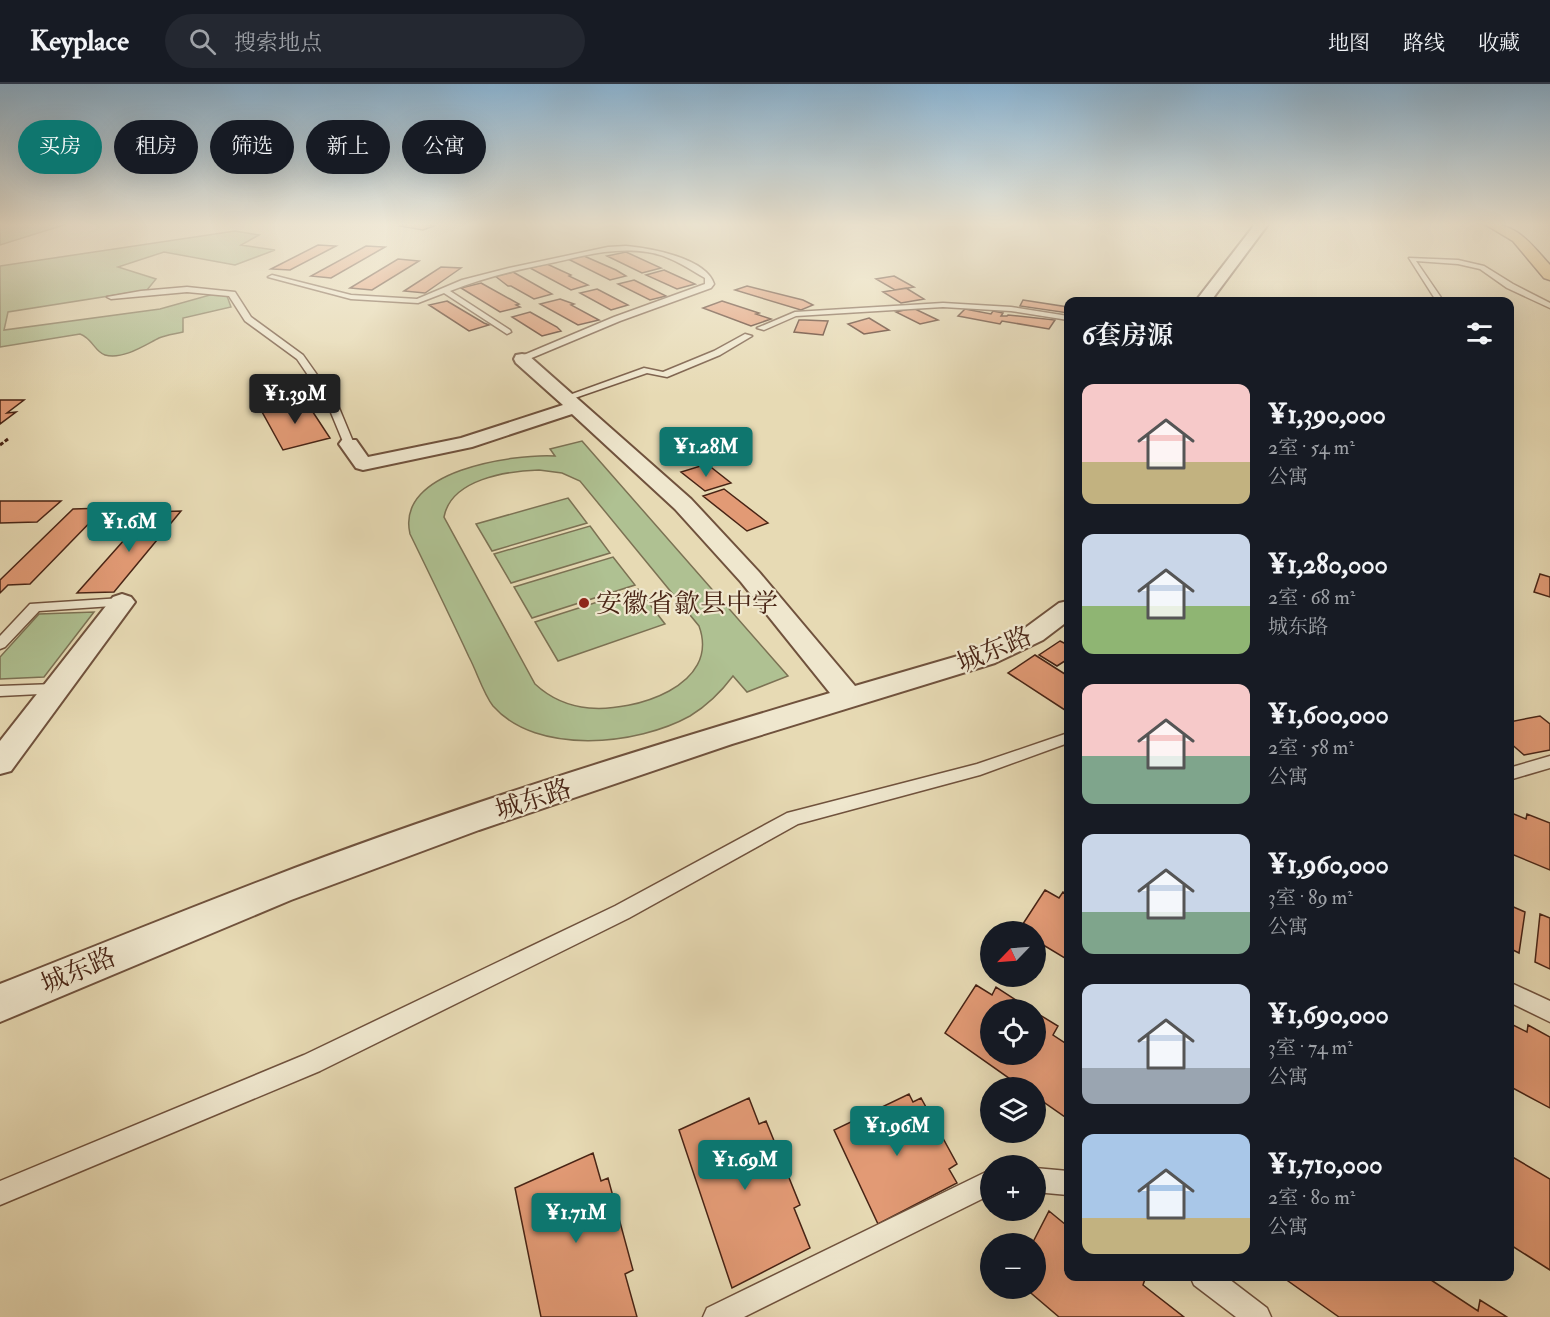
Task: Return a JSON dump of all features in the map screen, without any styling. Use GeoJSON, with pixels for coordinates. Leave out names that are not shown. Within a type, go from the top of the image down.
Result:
{"type":"FeatureCollection","features":[{"type":"Feature","properties":{"kind":"street"},"geometry":{"type":"LineString","coordinates":[[1206,297],[1218,281]]}},
{"type":"Feature","properties":{"kind":"street"},"geometry":{"type":"LineString","coordinates":[[522,359],[683,504],[750,577],[848,696]]}},
{"type":"Feature","properties":{"kind":"street"},"geometry":{"type":"LineString","coordinates":[[349,444],[363,464],[465,444],[571,402]]}},
{"type":"Feature","properties":{"kind":"street"},"geometry":{"type":"LineString","coordinates":[[0,763],[122,602]]}},
{"type":"Feature","properties":{"kind":"street","name":"城东路"},"geometry":{"type":"LineString","coordinates":[[0,1003],[279,889],[467,820],[848,696],[985,657],[1034,634],[1064,612]]}},
{"type":"Feature","properties":{"kind":"lane"},"geometry":{"type":"LineString","coordinates":[[286,281],[351,297],[418,301],[474,281]]}},
{"type":"Feature","properties":{"kind":"lane"},"geometry":{"type":"LineString","coordinates":[[522,359],[617,319],[708,286],[709,281]]}},
{"type":"Feature","properties":{"kind":"lane"},"geometry":{"type":"LineString","coordinates":[[1426,281],[1437,297]]}},
{"type":"Feature","properties":{"kind":"lane"},"geometry":{"type":"LineString","coordinates":[[1502,281],[1550,306]]}},
{"type":"Feature","properties":{"kind":"lane"},"geometry":{"type":"LineString","coordinates":[[111,297],[188,290],[213,290],[232,294],[248,319],[300,357],[332,403],[349,444]]}},
{"type":"Feature","properties":{"kind":"lane"},"geometry":{"type":"LineString","coordinates":[[444,290],[507,332]]}},
{"type":"Feature","properties":{"kind":"lane"},"geometry":{"type":"LineString","coordinates":[[761,328],[795,314],[933,306],[1011,309],[1064,317]]}},
{"type":"Feature","properties":{"kind":"lane"},"geometry":{"type":"LineString","coordinates":[[571,402],[647,370],[664,375],[717,353],[748,336]]}},
{"type":"Feature","properties":{"kind":"lane"},"geometry":{"type":"LineString","coordinates":[[0,644],[35,606],[122,602]]}},
{"type":"Feature","properties":{"kind":"lane"},"geometry":{"type":"LineString","coordinates":[[0,691],[55,689]]}},
{"type":"Feature","properties":{"kind":"lane"},"geometry":{"type":"LineString","coordinates":[[0,1193],[312,1063],[622,912],[793,818],[980,769],[1064,739]]}},
{"type":"Feature","properties":{"kind":"lane"},"geometry":{"type":"LineString","coordinates":[[1514,773],[1550,762]]}},
{"type":"Feature","properties":{"kind":"lane"},"geometry":{"type":"LineString","coordinates":[[1514,994],[1550,1012]]}},
{"type":"Feature","properties":{"kind":"lane"},"geometry":{"type":"LineString","coordinates":[[1046,1181],[1064,1183]]}},
{"type":"Feature","properties":{"kind":"lane"},"geometry":{"type":"LineString","coordinates":[[716,1317],[980,1187]]}},
{"type":"Feature","properties":{"kind":"lane"},"geometry":{"type":"LineString","coordinates":[[1210,1281],[1258,1317]]}},
{"type":"Feature","properties":{"kind":"path"},"geometry":{"type":"LineString","coordinates":[[0,445],[8,439]]}},
{"type":"Feature","properties":{"kind":"green space"},"geometry":{"type":"Polygon","coordinates":[[[0,281],[155,281],[147,290],[8,312],[4,330],[160,309],[217,293],[227,296],[231,307],[183,318],[183,332],[162,337],[134,351],[119,355],[105,355],[80,334],[0,347],[0,281]]]}},
{"type":"Feature","properties":{"kind":"green space"},"geometry":{"type":"Polygon","coordinates":[[[582,441],[788,676],[747,692],[733,676],[714,698],[690,716],[643,734],[616,739],[588,741],[561,739],[535,733],[512,722],[493,706],[410,534],[410,512],[420,495],[438,481],[461,470],[513,458],[555,456],[550,449],[582,441]],[[539,470],[512,472],[482,480],[457,494],[449,504],[444,517],[535,684],[553,697],[581,707],[608,708],[649,700],[669,691],[686,679],[697,665],[702,647],[699,626],[580,481],[562,473],[539,470]]]}},
{"type":"Feature","properties":{"kind":"green space"},"geometry":{"type":"Polygon","coordinates":[[[568,498],[587,523],[492,551],[476,524],[568,498]]]}},
{"type":"Feature","properties":{"kind":"green space"},"geometry":{"type":"Polygon","coordinates":[[[590,526],[610,553],[511,583],[494,554],[590,526]]]}},
{"type":"Feature","properties":{"kind":"green space"},"geometry":{"type":"Polygon","coordinates":[[[613,557],[635,585],[532,618],[514,587],[613,557]]]}},
{"type":"Feature","properties":{"kind":"green space"},"geometry":{"type":"Polygon","coordinates":[[[638,589],[665,624],[558,661],[535,622],[638,589]]]}},
{"type":"Feature","properties":{"kind":"green space"},"geometry":{"type":"Polygon","coordinates":[[[94,612],[44,677],[0,679],[0,657],[39,614],[94,612]]]}},
{"type":"Feature","properties":{"kind":"building"},"geometry":{"type":"Polygon","coordinates":[[[362,281],[387,281],[372,290],[350,288],[362,281]]]}},
{"type":"Feature","properties":{"kind":"building"},"geometry":{"type":"Polygon","coordinates":[[[420,281],[443,281],[425,293],[404,291],[420,281]]]}},
{"type":"Feature","properties":{"kind":"building"},"geometry":{"type":"Polygon","coordinates":[[[501,281],[528,281],[552,294],[534,299],[501,281]]]}},
{"type":"Feature","properties":{"kind":"building"},"geometry":{"type":"Polygon","coordinates":[[[553,281],[579,281],[588,285],[571,290],[553,281]]]}},
{"type":"Feature","properties":{"kind":"building"},"geometry":{"type":"Polygon","coordinates":[[[635,281],[666,296],[650,300],[618,284],[635,281]]]}},
{"type":"Feature","properties":{"kind":"building"},"geometry":{"type":"Polygon","coordinates":[[[658,281],[687,281],[695,284],[677,289],[658,281]]]}},
{"type":"Feature","properties":{"kind":"building"},"geometry":{"type":"Polygon","coordinates":[[[879,281],[902,281],[914,287],[895,290],[879,281]]]}},
{"type":"Feature","properties":{"kind":"building"},"geometry":{"type":"Polygon","coordinates":[[[481,283],[519,304],[516,305],[520,307],[500,312],[461,288],[481,283]]]}},
{"type":"Feature","properties":{"kind":"building"},"geometry":{"type":"Polygon","coordinates":[[[747,286],[803,300],[813,305],[801,310],[735,290],[747,286]]]}},
{"type":"Feature","properties":{"kind":"building"},"geometry":{"type":"Polygon","coordinates":[[[906,288],[924,299],[901,303],[883,292],[906,288]]]}},
{"type":"Feature","properties":{"kind":"building"},"geometry":{"type":"Polygon","coordinates":[[[597,289],[628,305],[611,310],[580,293],[597,289]]]}},
{"type":"Feature","properties":{"kind":"building"},"geometry":{"type":"Polygon","coordinates":[[[560,299],[574,304],[571,305],[599,320],[578,325],[540,304],[560,299]]]}},
{"type":"Feature","properties":{"kind":"building"},"geometry":{"type":"Polygon","coordinates":[[[1023,300],[1064,306],[1064,312],[1020,306],[1023,300]]]}},
{"type":"Feature","properties":{"kind":"building"},"geometry":{"type":"Polygon","coordinates":[[[447,301],[489,325],[469,331],[429,305],[447,301]]]}},
{"type":"Feature","properties":{"kind":"building"},"geometry":{"type":"Polygon","coordinates":[[[722,301],[771,319],[751,326],[703,308],[722,301]]]}},
{"type":"Feature","properties":{"kind":"building"},"geometry":{"type":"Polygon","coordinates":[[[913,308],[938,320],[920,324],[896,312],[913,308]]]}},
{"type":"Feature","properties":{"kind":"building"},"geometry":{"type":"Polygon","coordinates":[[[965,309],[991,314],[993,311],[1003,313],[1001,316],[1055,320],[1049,329],[1002,321],[1000,324],[958,316],[965,309]]]}},
{"type":"Feature","properties":{"kind":"building"},"geometry":{"type":"Polygon","coordinates":[[[530,312],[561,331],[542,336],[512,317],[530,312]]]}},
{"type":"Feature","properties":{"kind":"building"},"geometry":{"type":"Polygon","coordinates":[[[869,318],[889,330],[864,334],[848,324],[869,318]]]}},
{"type":"Feature","properties":{"kind":"building"},"geometry":{"type":"Polygon","coordinates":[[[799,320],[828,321],[823,335],[794,332],[799,320]]]}},
{"type":"Feature","properties":{"kind":"building"},"geometry":{"type":"Polygon","coordinates":[[[0,400],[24,400],[7,413],[16,412],[0,424],[0,400]]]}},
{"type":"Feature","properties":{"kind":"building"},"geometry":{"type":"Polygon","coordinates":[[[305,400],[330,438],[283,450],[261,410],[305,400]]]}},
{"type":"Feature","properties":{"kind":"building"},"geometry":{"type":"Polygon","coordinates":[[[707,464],[731,483],[705,491],[681,472],[707,464]]]}},
{"type":"Feature","properties":{"kind":"building"},"geometry":{"type":"Polygon","coordinates":[[[724,489],[768,523],[747,531],[703,496],[724,489]]]}},
{"type":"Feature","properties":{"kind":"building"},"geometry":{"type":"Polygon","coordinates":[[[0,501],[61,501],[37,522],[0,523],[0,501]]]}},
{"type":"Feature","properties":{"kind":"building"},"geometry":{"type":"Polygon","coordinates":[[[104,508],[30,584],[8,585],[0,593],[0,580],[73,509],[104,508]]]}},
{"type":"Feature","properties":{"kind":"building"},"geometry":{"type":"Polygon","coordinates":[[[181,511],[114,592],[77,593],[149,512],[181,511]]]}},
{"type":"Feature","properties":{"kind":"building"},"geometry":{"type":"Polygon","coordinates":[[[1540,574],[1550,577],[1550,597],[1534,592],[1540,574]]]}},
{"type":"Feature","properties":{"kind":"building"},"geometry":{"type":"Polygon","coordinates":[[[1060,641],[1064,643],[1064,662],[1057,666],[1039,655],[1060,641]]]}},
{"type":"Feature","properties":{"kind":"building"},"geometry":{"type":"Polygon","coordinates":[[[1035,655],[1064,673],[1064,709],[1008,673],[1035,655]]]}},
{"type":"Feature","properties":{"kind":"building"},"geometry":{"type":"Polygon","coordinates":[[[1540,716],[1550,724],[1550,750],[1524,755],[1514,746],[1514,721],[1540,716]]]}},
{"type":"Feature","properties":{"kind":"building"},"geometry":{"type":"Polygon","coordinates":[[[1514,814],[1526,819],[1527,814],[1550,823],[1550,870],[1514,855],[1514,814]]]}},
{"type":"Feature","properties":{"kind":"building"},"geometry":{"type":"Polygon","coordinates":[[[1045,890],[1059,898],[1064,893],[1064,958],[1046,947],[1046,921],[1025,921],[1045,890]]]}},
{"type":"Feature","properties":{"kind":"building"},"geometry":{"type":"Polygon","coordinates":[[[1514,907],[1525,912],[1519,953],[1514,950],[1514,907]]]}},
{"type":"Feature","properties":{"kind":"building"},"geometry":{"type":"Polygon","coordinates":[[[1540,914],[1550,918],[1550,969],[1535,962],[1540,914]]]}},
{"type":"Feature","properties":{"kind":"building"},"geometry":{"type":"Polygon","coordinates":[[[976,985],[992,995],[996,987],[1014,999],[980,999],[980,1058],[945,1033],[976,985]]]}},
{"type":"Feature","properties":{"kind":"building"},"geometry":{"type":"Polygon","coordinates":[[[1046,1019],[1058,1026],[1053,1035],[1064,1042],[1064,1116],[1046,1104],[1046,1077],[1007,1077],[990,1065],[1046,1065],[1046,1019]]]}},
{"type":"Feature","properties":{"kind":"building"},"geometry":{"type":"Polygon","coordinates":[[[1528,1025],[1550,1037],[1550,1108],[1514,1089],[1514,1026],[1527,1032],[1528,1025]]]}},
{"type":"Feature","properties":{"kind":"building"},"geometry":{"type":"Polygon","coordinates":[[[909,1094],[913,1102],[921,1098],[957,1164],[949,1169],[957,1183],[878,1224],[834,1130],[909,1094]]]}},
{"type":"Feature","properties":{"kind":"building"},"geometry":{"type":"Polygon","coordinates":[[[749,1098],[759,1124],[766,1121],[800,1205],[794,1208],[810,1248],[732,1288],[679,1130],[749,1098]]]}},
{"type":"Feature","properties":{"kind":"building"},"geometry":{"type":"Polygon","coordinates":[[[593,1153],[601,1181],[608,1178],[633,1270],[625,1274],[637,1317],[541,1317],[515,1188],[593,1153]]]}},
{"type":"Feature","properties":{"kind":"building"},"geometry":{"type":"Polygon","coordinates":[[[1514,1158],[1550,1179],[1550,1270],[1514,1247],[1514,1158]]]}},
{"type":"Feature","properties":{"kind":"building"},"geometry":{"type":"Polygon","coordinates":[[[1049,1211],[1064,1223],[1064,1281],[1144,1281],[1143,1285],[1184,1317],[1059,1317],[1038,1299],[1046,1299],[1046,1233],[1038,1233],[1046,1221],[1049,1211]]]}},
{"type":"Feature","properties":{"kind":"building"},"geometry":{"type":"Polygon","coordinates":[[[1288,1281],[1433,1281],[1478,1311],[1480,1300],[1507,1317],[1339,1317],[1288,1281]]]}},
{"type":"Feature","properties":{"kind":"place","name":"安徽省歙县中学"},"geometry":{"type":"Point","coordinates":[584,603]}}]}
